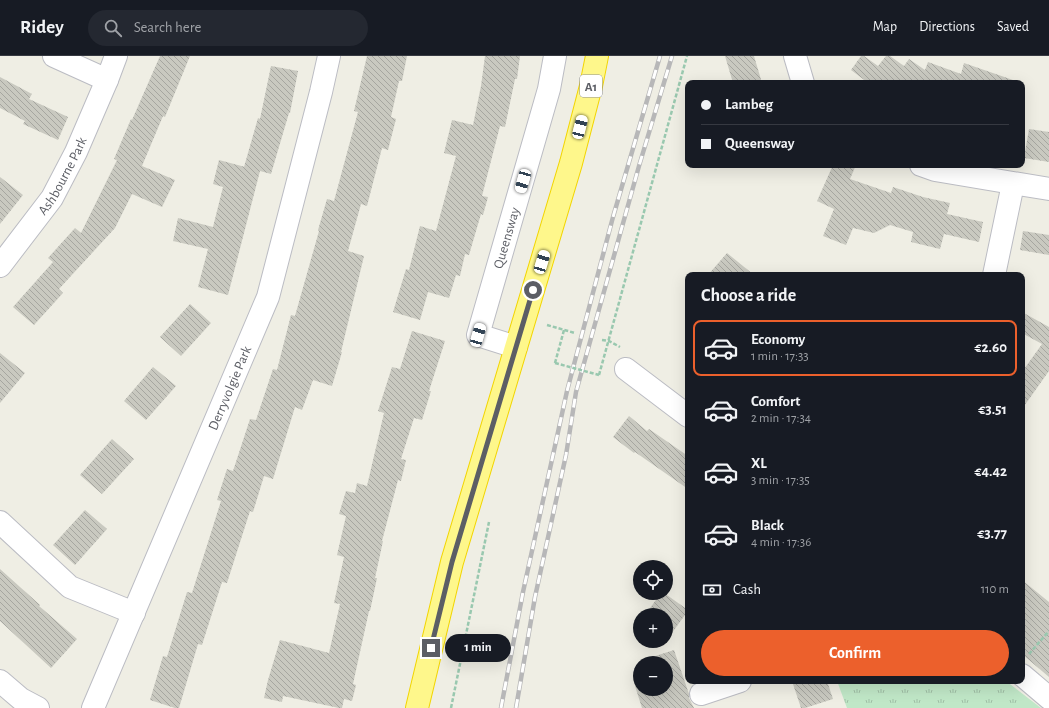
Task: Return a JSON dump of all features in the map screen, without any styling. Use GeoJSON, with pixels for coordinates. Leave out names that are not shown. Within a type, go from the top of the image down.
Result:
{"type":"FeatureCollection","features":[{"type":"Feature","properties":{"kind":"highway","name":"A1"},"geometry":{"type":"LineString","coordinates":[[418,707],[452,562],[571,163],[591,86],[597,56]]}},
{"type":"Feature","properties":{"kind":"street"},"geometry":{"type":"LineString","coordinates":[[54,56],[107,80]]}},
{"type":"Feature","properties":{"kind":"street","name":"Ashbourne Park"},"geometry":{"type":"LineString","coordinates":[[1,263],[52,198],[76,152],[116,56]]}},
{"type":"Feature","properties":{"kind":"street","name":"Derryvolgie Park"},"geometry":{"type":"LineString","coordinates":[[93,708],[268,297],[329,56]]}},
{"type":"Feature","properties":{"kind":"street","name":"Queensway"},"geometry":{"type":"LineString","coordinates":[[516,347],[478,335],[549,89],[555,56]]}},
{"type":"Feature","properties":{"kind":"street"},"geometry":{"type":"LineString","coordinates":[[795,56],[802,80]]}},
{"type":"Feature","properties":{"kind":"street"},"geometry":{"type":"LineString","coordinates":[[929,168],[1049,190]]}},
{"type":"Feature","properties":{"kind":"street"},"geometry":{"type":"LineString","coordinates":[[995,272],[1012,184]]}},
{"type":"Feature","properties":{"kind":"street"},"geometry":{"type":"LineString","coordinates":[[626,369],[685,414]]}},
{"type":"Feature","properties":{"kind":"street"},"geometry":{"type":"LineString","coordinates":[[0,522],[70,587],[134,613]]}},
{"type":"Feature","properties":{"kind":"street"},"geometry":{"type":"LineString","coordinates":[[1025,678],[1049,698]]}},
{"type":"Feature","properties":{"kind":"street"},"geometry":{"type":"LineString","coordinates":[[0,681],[21,699],[38,708]]}},
{"type":"Feature","properties":{"kind":"street"},"geometry":{"type":"LineString","coordinates":[[701,694],[731,684]]}},
{"type":"Feature","properties":{"kind":"path"},"geometry":{"type":"LineString","coordinates":[[564,330],[555,362],[599,375],[687,56]]}},
{"type":"Feature","properties":{"kind":"path"},"geometry":{"type":"LineString","coordinates":[[525,318],[575,333]]}},
{"type":"Feature","properties":{"kind":"path"},"geometry":{"type":"LineString","coordinates":[[602,340],[615,344]]}},
{"type":"Feature","properties":{"kind":"path"},"geometry":{"type":"LineString","coordinates":[[451,708],[491,515]]}},
{"type":"Feature","properties":{"kind":"path"},"geometry":{"type":"LineString","coordinates":[[1038,644],[1049,631]]}},
{"type":"Feature","properties":{"kind":"green space"},"geometry":{"type":"Polygon","coordinates":[[[838,684],[1010,684],[1041,708],[847,708],[838,684]]]}},
{"type":"Feature","properties":{"kind":"building"},"geometry":{"type":"Polygon","coordinates":[[[160,56],[190,56],[165,117],[163,116],[142,166],[175,180],[162,207],[132,194],[115,228],[59,289],[63,293],[34,325],[13,307],[53,262],[48,258],[75,228],[81,233],[117,160],[114,159],[160,56]]]}},
{"type":"Feature","properties":{"kind":"building"},"geometry":{"type":"Polygon","coordinates":[[[367,56],[407,56],[402,81],[399,81],[391,117],[396,119],[388,150],[382,148],[367,206],[361,204],[348,251],[364,256],[342,352],[332,386],[313,380],[302,410],[295,407],[273,479],[264,476],[253,512],[250,511],[227,583],[222,582],[202,645],[198,644],[179,708],[175,708],[150,700],[163,656],[167,657],[187,592],[192,593],[221,501],[217,500],[227,469],[233,471],[250,419],[256,420],[273,369],[277,370],[291,315],[295,316],[327,199],[334,201],[358,112],[354,111],[367,56]]]}},
{"type":"Feature","properties":{"kind":"building"},"geometry":{"type":"Polygon","coordinates":[[[485,56],[520,56],[517,79],[515,79],[505,127],[500,126],[482,196],[488,197],[483,215],[481,214],[469,255],[465,254],[460,276],[456,275],[449,298],[428,292],[420,320],[393,312],[406,269],[409,270],[420,226],[436,231],[456,156],[444,153],[452,120],[473,125],[485,56]]]}},
{"type":"Feature","properties":{"kind":"building"},"geometry":{"type":"Polygon","coordinates":[[[725,56],[754,56],[761,80],[732,80],[725,56]]]}},
{"type":"Feature","properties":{"kind":"building"},"geometry":{"type":"Polygon","coordinates":[[[861,56],[864,56],[878,66],[886,56],[890,56],[904,66],[909,59],[925,70],[928,62],[961,74],[964,63],[1013,80],[864,80],[851,70],[861,56]]]}},
{"type":"Feature","properties":{"kind":"building"},"geometry":{"type":"Polygon","coordinates":[[[271,66],[298,71],[290,113],[271,174],[260,171],[228,295],[198,287],[208,249],[173,241],[178,218],[213,227],[223,187],[213,184],[219,160],[244,167],[258,118],[260,119],[271,66]]]}},
{"type":"Feature","properties":{"kind":"building"},"geometry":{"type":"Polygon","coordinates":[[[0,77],[32,94],[29,99],[68,117],[58,140],[23,124],[25,121],[0,108],[0,77]]]}},
{"type":"Feature","properties":{"kind":"building"},"geometry":{"type":"Polygon","coordinates":[[[1029,129],[1049,132],[1049,162],[1025,158],[1029,129]]]}},
{"type":"Feature","properties":{"kind":"building"},"geometry":{"type":"Polygon","coordinates":[[[832,168],[855,168],[850,179],[891,193],[893,187],[923,197],[950,203],[947,214],[983,222],[979,242],[944,234],[940,249],[911,242],[913,232],[890,225],[874,233],[853,228],[846,245],[823,236],[834,209],[817,201],[832,168]]]}},
{"type":"Feature","properties":{"kind":"building"},"geometry":{"type":"Polygon","coordinates":[[[0,177],[23,195],[0,224],[0,177]]]}},
{"type":"Feature","properties":{"kind":"building"},"geometry":{"type":"Polygon","coordinates":[[[1023,231],[1049,235],[1049,255],[1020,250],[1023,231]]]}},
{"type":"Feature","properties":{"kind":"building"},"geometry":{"type":"Polygon","coordinates":[[[727,253],[750,272],[711,272],[727,253]]]}},
{"type":"Feature","properties":{"kind":"building"},"geometry":{"type":"Polygon","coordinates":[[[190,304],[211,323],[181,356],[160,337],[190,304]]]}},
{"type":"Feature","properties":{"kind":"building"},"geometry":{"type":"Polygon","coordinates":[[[1025,314],[1049,327],[1049,371],[1025,405],[1025,368],[1042,344],[1025,335],[1025,314]]]}},
{"type":"Feature","properties":{"kind":"building"},"geometry":{"type":"Polygon","coordinates":[[[412,331],[445,341],[429,391],[431,391],[422,420],[414,418],[401,459],[406,460],[401,481],[398,480],[382,541],[375,578],[377,578],[353,684],[356,685],[352,701],[344,699],[342,708],[339,708],[283,696],[282,702],[264,698],[280,640],[329,653],[340,604],[334,603],[344,557],[337,555],[346,516],[339,514],[346,491],[355,493],[357,483],[367,486],[384,413],[378,411],[392,367],[400,369],[412,331]]]}},
{"type":"Feature","properties":{"kind":"building"},"geometry":{"type":"Polygon","coordinates":[[[0,353],[25,373],[0,403],[0,353]]]}},
{"type":"Feature","properties":{"kind":"building"},"geometry":{"type":"Polygon","coordinates":[[[153,367],[176,386],[146,420],[124,401],[153,367]]]}},
{"type":"Feature","properties":{"kind":"building"},"geometry":{"type":"Polygon","coordinates":[[[629,416],[647,431],[649,429],[685,454],[685,487],[635,452],[634,453],[613,437],[629,416]]]}},
{"type":"Feature","properties":{"kind":"building"},"geometry":{"type":"Polygon","coordinates":[[[112,439],[134,459],[102,494],[80,475],[112,439]]]}},
{"type":"Feature","properties":{"kind":"building"},"geometry":{"type":"Polygon","coordinates":[[[85,510],[107,529],[75,565],[53,545],[85,510]]]}},
{"type":"Feature","properties":{"kind":"building"},"geometry":{"type":"Polygon","coordinates":[[[0,569],[77,639],[51,668],[0,621],[0,569]]]}},
{"type":"Feature","properties":{"kind":"building"},"geometry":{"type":"Polygon","coordinates":[[[1025,582],[1049,602],[1049,677],[1025,657],[1025,582]]]}},
{"type":"Feature","properties":{"kind":"building"},"geometry":{"type":"Polygon","coordinates":[[[673,599],[685,608],[685,615],[673,631],[673,608],[650,608],[656,600],[673,599]]]}},
{"type":"Feature","properties":{"kind":"building"},"geometry":{"type":"Polygon","coordinates":[[[674,650],[689,698],[694,708],[642,708],[638,696],[673,696],[673,656],[655,656],[674,650]]]}},
{"type":"Feature","properties":{"kind":"building"},"geometry":{"type":"Polygon","coordinates":[[[793,684],[828,684],[833,699],[801,708],[793,684]]]}},
{"type":"Feature","properties":{"kind":"railway"},"geometry":{"type":"LineString","coordinates":[[501,708],[523,592],[567,391],[613,217],[660,56]]}},
{"type":"Feature","properties":{"kind":"railway"},"geometry":{"type":"LineString","coordinates":[[516,708],[535,597],[566,455],[576,392],[639,166],[672,56]]}},
{"type":"Feature","properties":{"kind":"route"},"geometry":{"type":"LineString","coordinates":[[431,648],[452,562],[533,290]]}}]}
